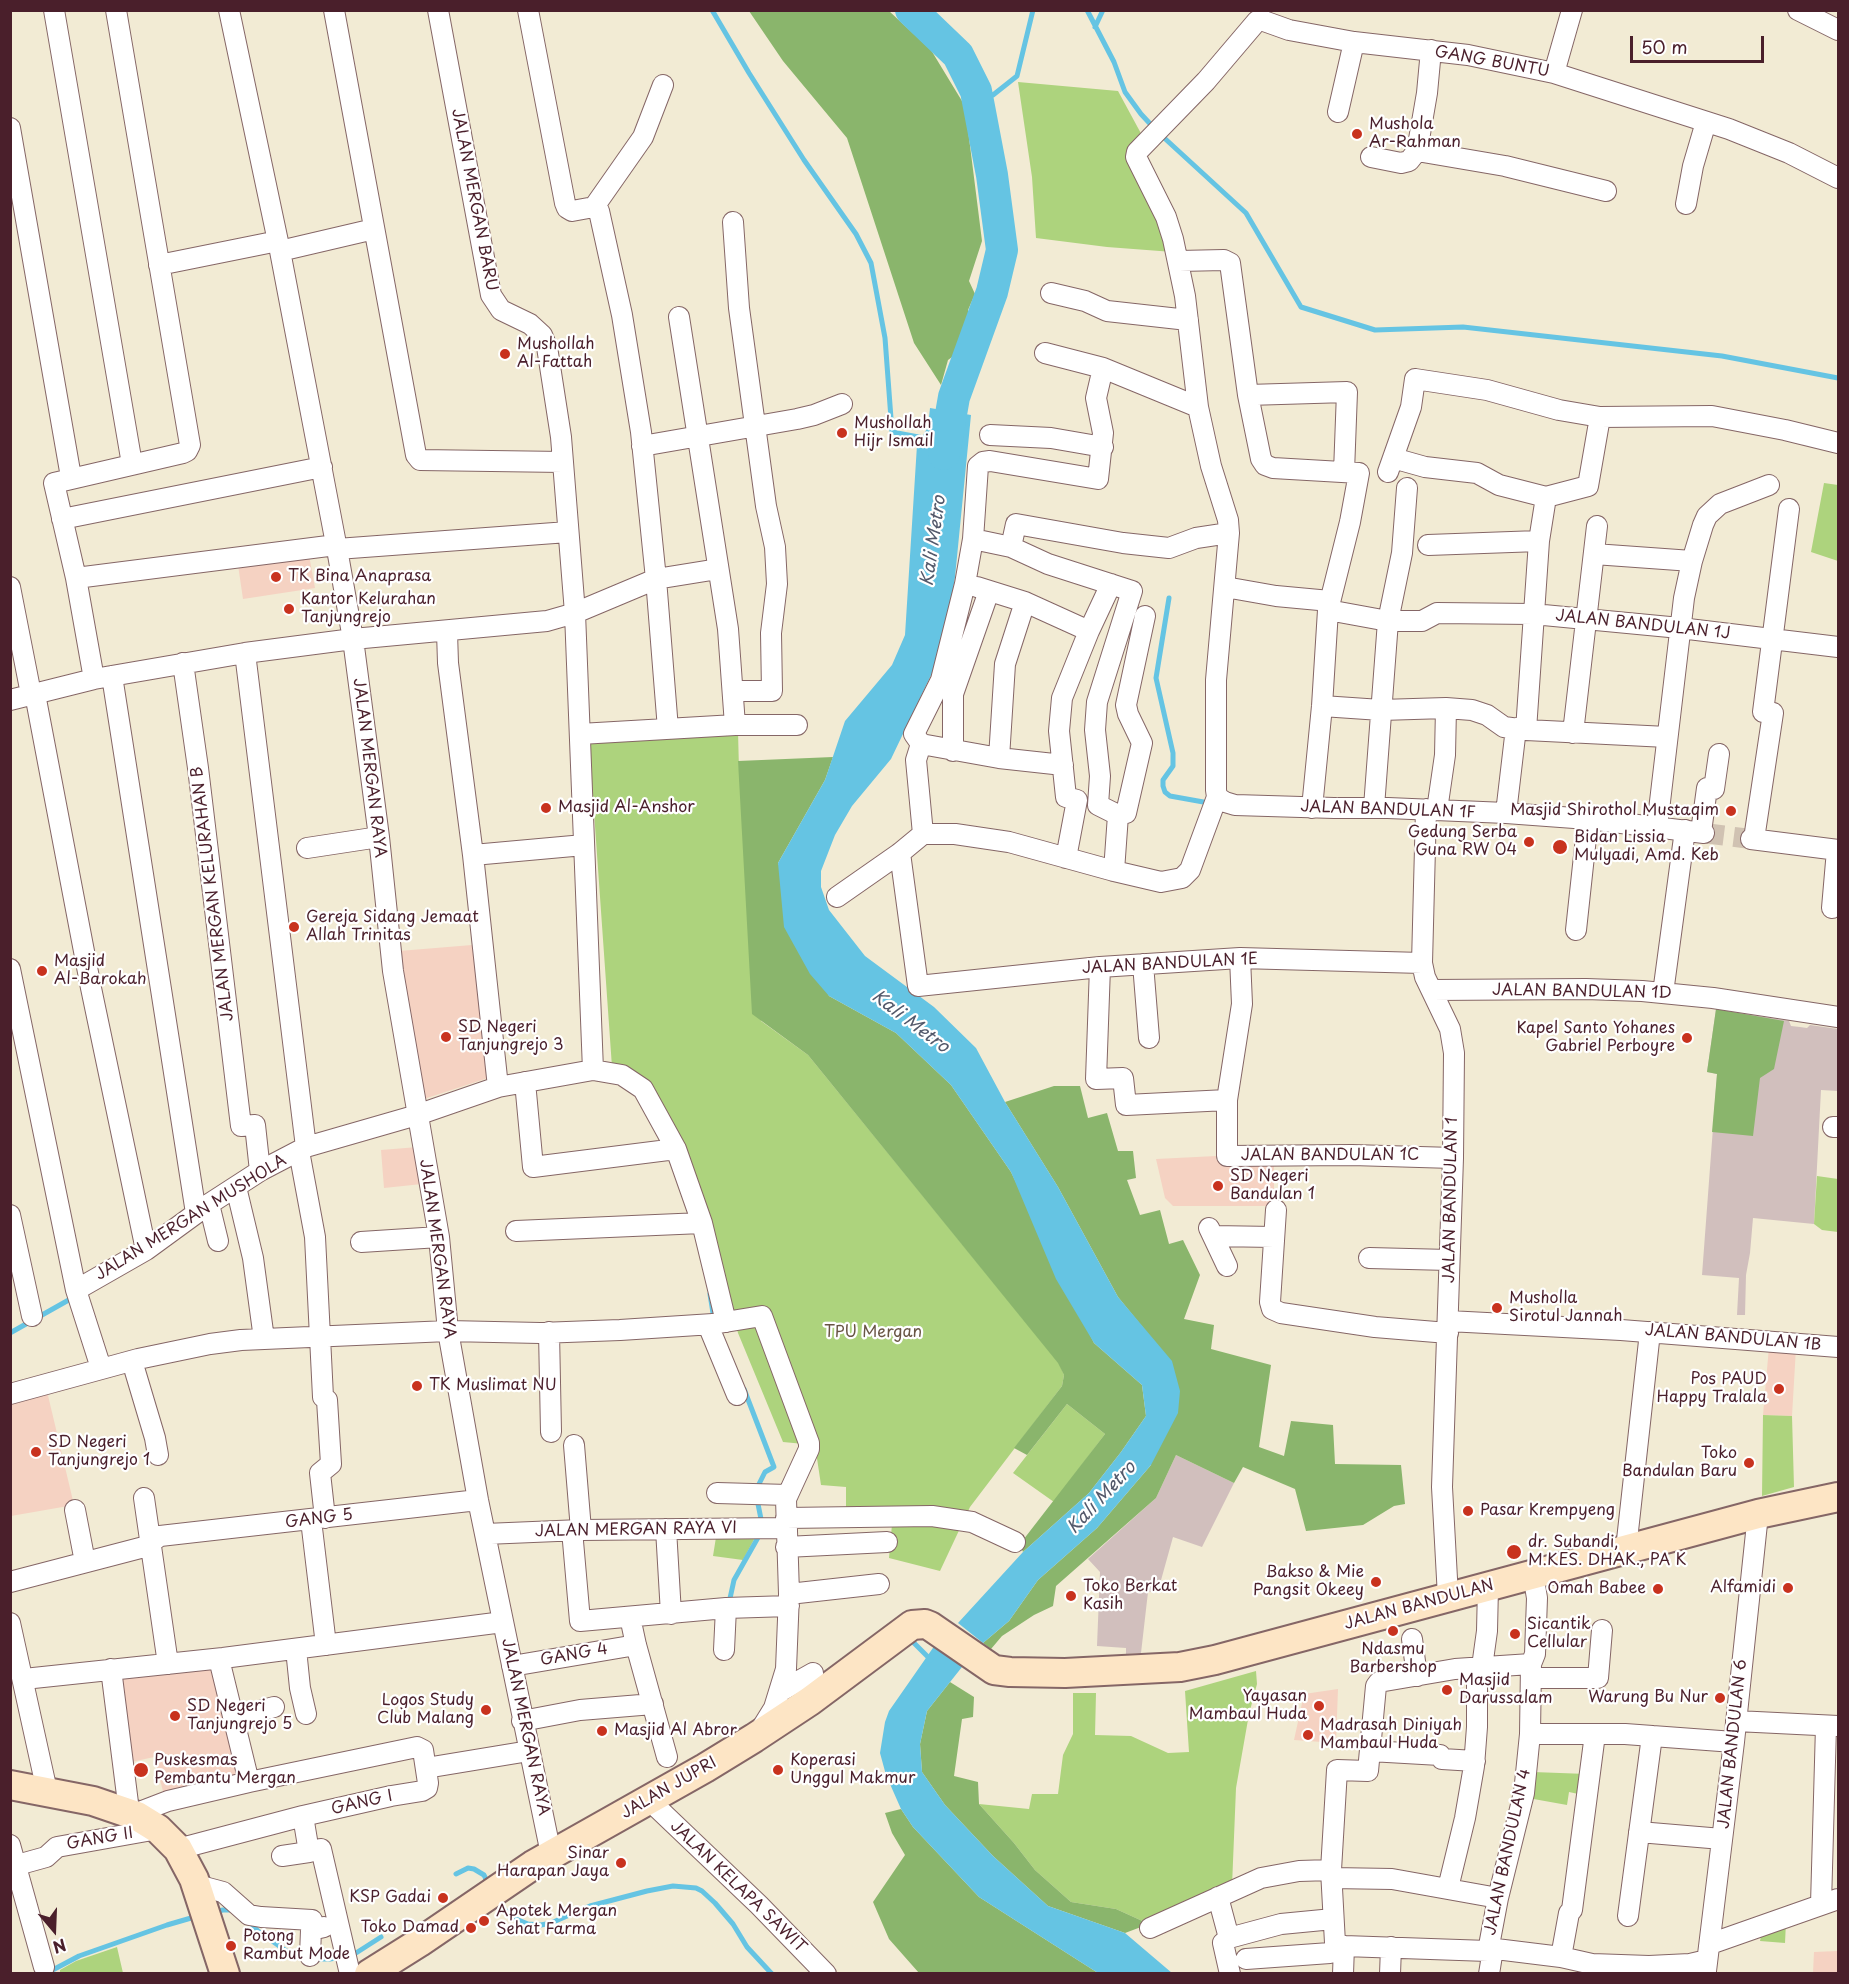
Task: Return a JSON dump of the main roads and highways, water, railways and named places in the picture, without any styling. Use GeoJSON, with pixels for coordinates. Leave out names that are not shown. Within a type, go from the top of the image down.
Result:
{"type":"FeatureCollection","features":[{"type":"Feature","properties":{"kind":"main road","name":"JALAN BANDULAN"},"geometry":{"type":"LineString","coordinates":[[994,1670],[1065,1673],[1180,1667],[1215,1660],[1758,1514],[1839,1497]]}},
{"type":"Feature","properties":{"kind":"main road","name":"JALAN JUPRI"},"geometry":{"type":"LineString","coordinates":[[352,1963],[420,1942],[551,1854],[754,1738],[819,1695],[906,1629],[918,1624],[930,1626],[994,1670]]}},
{"type":"Feature","properties":{"kind":"main road"},"geometry":{"type":"LineString","coordinates":[[10,1785],[93,1801],[150,1827],[204,1906],[225,1974]]}},
{"type":"Feature","properties":{"kind":"water"},"geometry":{"type":"Polygon","coordinates":[[[930,408],[971,415],[955,577],[944,648],[891,759],[852,806],[835,835],[821,871],[821,887],[829,910],[865,956],[934,1007],[976,1048],[1005,1102],[1058,1187],[1118,1297],[1172,1361],[1180,1391],[1178,1413],[1151,1465],[1097,1528],[1038,1580],[1009,1621],[983,1643],[958,1623],[1023,1552],[1089,1493],[1146,1416],[1142,1385],[1094,1343],[1056,1279],[1011,1172],[951,1085],[896,1033],[829,996],[810,974],[784,927],[778,863],[825,780],[845,721],[892,665],[905,635],[917,445],[928,427],[930,408]]]}},
{"type":"Feature","properties":{"kind":"water"},"geometry":{"type":"Polygon","coordinates":[[[935,1645],[962,1667],[927,1711],[920,1744],[922,1772],[945,1805],[993,1856],[1048,1906],[1125,1933],[1172,1973],[1098,1973],[979,1897],[913,1827],[901,1809],[886,1775],[880,1753],[889,1711],[935,1645]]]}},
{"type":"Feature","properties":{"kind":"waterway"},"geometry":{"type":"LineString","coordinates":[[712,10],[804,160],[856,234],[871,263],[885,338],[892,432],[929,439]]}},
{"type":"Feature","properties":{"kind":"waterway","name":"Kali Metro"},"geometry":{"type":"LineString","coordinates":[[911,10],[958,55],[976,91],[992,175],[1002,250],[992,292],[954,397],[944,454]]}},
{"type":"Feature","properties":{"kind":"waterway"},"geometry":{"type":"LineString","coordinates":[[976,91],[993,95],[1017,76],[1033,10]]}},
{"type":"Feature","properties":{"kind":"waterway"},"geometry":{"type":"LineString","coordinates":[[1087,10],[1114,62],[1125,92],[1154,128]]}},
{"type":"Feature","properties":{"kind":"waterway"},"geometry":{"type":"LineString","coordinates":[[1095,27],[1103,10]]}},
{"type":"Feature","properties":{"kind":"waterway"},"geometry":{"type":"LineString","coordinates":[[1161,135],[1246,213],[1301,307],[1375,330],[1463,327],[1722,356],[1838,378]]}},
{"type":"Feature","properties":{"kind":"waterway"},"geometry":{"type":"LineString","coordinates":[[1169,598],[1156,678],[1173,753],[1173,766],[1163,780],[1163,786],[1165,792],[1170,796],[1209,803]]}},
{"type":"Feature","properties":{"kind":"waterway"},"geometry":{"type":"LineString","coordinates":[[710,1294],[713,1313]]}},
{"type":"Feature","properties":{"kind":"waterway"},"geometry":{"type":"LineString","coordinates":[[10,1333],[74,1297]]}},
{"type":"Feature","properties":{"kind":"waterway"},"geometry":{"type":"LineString","coordinates":[[744,1389],[774,1467],[765,1472],[756,1490]]}},
{"type":"Feature","properties":{"kind":"waterway"},"geometry":{"type":"LineString","coordinates":[[757,1499],[762,1524]]}},
{"type":"Feature","properties":{"kind":"waterway"},"geometry":{"type":"LineString","coordinates":[[729,1603],[734,1580],[760,1534]]}},
{"type":"Feature","properties":{"kind":"waterway"},"geometry":{"type":"LineString","coordinates":[[910,1639],[931,1660]]}},
{"type":"Feature","properties":{"kind":"waterway"},"geometry":{"type":"LineString","coordinates":[[456,1874],[468,1868],[474,1869],[484,1875],[489,1886]]}},
{"type":"Feature","properties":{"kind":"waterway"},"geometry":{"type":"LineString","coordinates":[[496,1899],[511,1917],[528,1924],[541,1925],[590,1906],[647,1891],[673,1886],[696,1888],[715,1903],[733,1924],[747,1947],[772,1974]]}},
{"type":"Feature","properties":{"kind":"waterway"},"geometry":{"type":"LineString","coordinates":[[213,1912],[233,1910]]}},
{"type":"Feature","properties":{"kind":"waterway"},"geometry":{"type":"LineString","coordinates":[[47,1973],[79,1956],[198,1916]]}},
{"type":"Feature","properties":{"kind":"waterway"},"geometry":{"type":"LineString","coordinates":[[248,1921],[292,1955],[304,1959],[330,1959],[356,1953],[381,1937]]}},
{"type":"Feature","properties":{"kind":"tunnel"},"geometry":{"type":"LineString","coordinates":[[1704,833],[1751,839]]}},
{"type":"Feature","properties":{"kind":"place","name":"Mushola Ar-Rahman"},"geometry":{"type":"Point","coordinates":[1357,134]}},
{"type":"Feature","properties":{"kind":"place","name":"Mushollah Al-Fattah"},"geometry":{"type":"Point","coordinates":[505,354]}},
{"type":"Feature","properties":{"kind":"place","name":"Mushollah Hijr Ismail"},"geometry":{"type":"Point","coordinates":[842,433]}},
{"type":"Feature","properties":{"kind":"place","name":"TK Bina Anaprasa"},"geometry":{"type":"Point","coordinates":[276,577]}},
{"type":"Feature","properties":{"kind":"place","name":"Kantor Kelurahan Tanjungrejo"},"geometry":{"type":"Point","coordinates":[289,609]}},
{"type":"Feature","properties":{"kind":"place","name":"Masjid Al-Anshor"},"geometry":{"type":"Point","coordinates":[546,808]}},
{"type":"Feature","properties":{"kind":"place","name":"Masjid Shirothol Mustaqim"},"geometry":{"type":"Point","coordinates":[1731,811]}},
{"type":"Feature","properties":{"kind":"place","name":"Gedung Serba Guna RW 04"},"geometry":{"type":"Point","coordinates":[1529,842]}},
{"type":"Feature","properties":{"kind":"place","name":"Bidan Lissia Mulyadi, Amd. Keb"},"geometry":{"type":"Point","coordinates":[1560,847]}},
{"type":"Feature","properties":{"kind":"place","name":"Gereja Sidang Jemaat Allah Trinitas"},"geometry":{"type":"Point","coordinates":[294,927]}},
{"type":"Feature","properties":{"kind":"place","name":"Masjid Al-Barokah"},"geometry":{"type":"Point","coordinates":[42,971]}},
{"type":"Feature","properties":{"kind":"place","name":"SD Negeri Tanjungrejo 3"},"geometry":{"type":"Point","coordinates":[446,1037]}},
{"type":"Feature","properties":{"kind":"place","name":"Kapel Santo Yohanes Gabriel Perboyre"},"geometry":{"type":"Point","coordinates":[1687,1038]}},
{"type":"Feature","properties":{"kind":"place","name":"SD Negeri Bandulan 1"},"geometry":{"type":"Point","coordinates":[1218,1186]}},
{"type":"Feature","properties":{"kind":"place","name":"Musholla Sirotul Jannah"},"geometry":{"type":"Point","coordinates":[1497,1308]}},
{"type":"Feature","properties":{"kind":"place","name":"TK Muslimat NU"},"geometry":{"type":"Point","coordinates":[417,1386]}},
{"type":"Feature","properties":{"kind":"place","name":"Pos PAUD Happy Tralala"},"geometry":{"type":"Point","coordinates":[1779,1389]}},
{"type":"Feature","properties":{"kind":"place","name":"SD Negeri Tanjungrejo 1"},"geometry":{"type":"Point","coordinates":[36,1452]}},
{"type":"Feature","properties":{"kind":"place","name":"Toko Bandulan Baru"},"geometry":{"type":"Point","coordinates":[1749,1463]}},
{"type":"Feature","properties":{"kind":"place","name":"Pasar Krempyeng"},"geometry":{"type":"Point","coordinates":[1468,1511]}},
{"type":"Feature","properties":{"kind":"place","name":"dr. Subandi, M.KES. DHAK., PA K"},"geometry":{"type":"Point","coordinates":[1514,1552]}},
{"type":"Feature","properties":{"kind":"place","name":"Bakso & Mie Pangsit Okeey"},"geometry":{"type":"Point","coordinates":[1376,1582]}},
{"type":"Feature","properties":{"kind":"place","name":"Alfamidi"},"geometry":{"type":"Point","coordinates":[1788,1588]}},
{"type":"Feature","properties":{"kind":"place","name":"Omah Babee"},"geometry":{"type":"Point","coordinates":[1658,1589]}},
{"type":"Feature","properties":{"kind":"place","name":"Toko Berkat Kasih"},"geometry":{"type":"Point","coordinates":[1071,1596]}},
{"type":"Feature","properties":{"kind":"place","name":"Ndasmu Barbershop"},"geometry":{"type":"Point","coordinates":[1393,1631]}},
{"type":"Feature","properties":{"kind":"place","name":"Sicantik Cellular"},"geometry":{"type":"Point","coordinates":[1515,1634]}},
{"type":"Feature","properties":{"kind":"place","name":"Masjid Darussalam"},"geometry":{"type":"Point","coordinates":[1447,1690]}},
{"type":"Feature","properties":{"kind":"place","name":"Warung Bu Nur"},"geometry":{"type":"Point","coordinates":[1720,1698]}},
{"type":"Feature","properties":{"kind":"place","name":"Yayasan Mambaul Huda"},"geometry":{"type":"Point","coordinates":[1319,1706]}},
{"type":"Feature","properties":{"kind":"place","name":"Logos Study Club Malang"},"geometry":{"type":"Point","coordinates":[486,1710]}},
{"type":"Feature","properties":{"kind":"place","name":"SD Negeri Tanjungrejo 5"},"geometry":{"type":"Point","coordinates":[175,1716]}},
{"type":"Feature","properties":{"kind":"place","name":"Masjid Al Abror"},"geometry":{"type":"Point","coordinates":[602,1731]}},
{"type":"Feature","properties":{"kind":"place","name":"Madrasah Diniyah Mambaul Huda"},"geometry":{"type":"Point","coordinates":[1308,1735]}},
{"type":"Feature","properties":{"kind":"place","name":"Puskesmas Pembantu Mergan"},"geometry":{"type":"Point","coordinates":[141,1770]}},
{"type":"Feature","properties":{"kind":"place","name":"Koperasi Unggul Makmur"},"geometry":{"type":"Point","coordinates":[778,1770]}},
{"type":"Feature","properties":{"kind":"place","name":"Sinar Harapan Jaya"},"geometry":{"type":"Point","coordinates":[621,1863]}},
{"type":"Feature","properties":{"kind":"place","name":"KSP Gadai"},"geometry":{"type":"Point","coordinates":[443,1898]}},
{"type":"Feature","properties":{"kind":"place","name":"Apotek Mergan Sehat Farma"},"geometry":{"type":"Point","coordinates":[484,1921]}},
{"type":"Feature","properties":{"kind":"place","name":"Toko Damad"},"geometry":{"type":"Point","coordinates":[471,1928]}},
{"type":"Feature","properties":{"kind":"place","name":"Potong Rambut Mode"},"geometry":{"type":"Point","coordinates":[231,1946]}},
{"type":"Feature","properties":{"kind":"park label","name":"TPU Mergan"},"geometry":{"type":"Point","coordinates":[873,1333]}}]}
